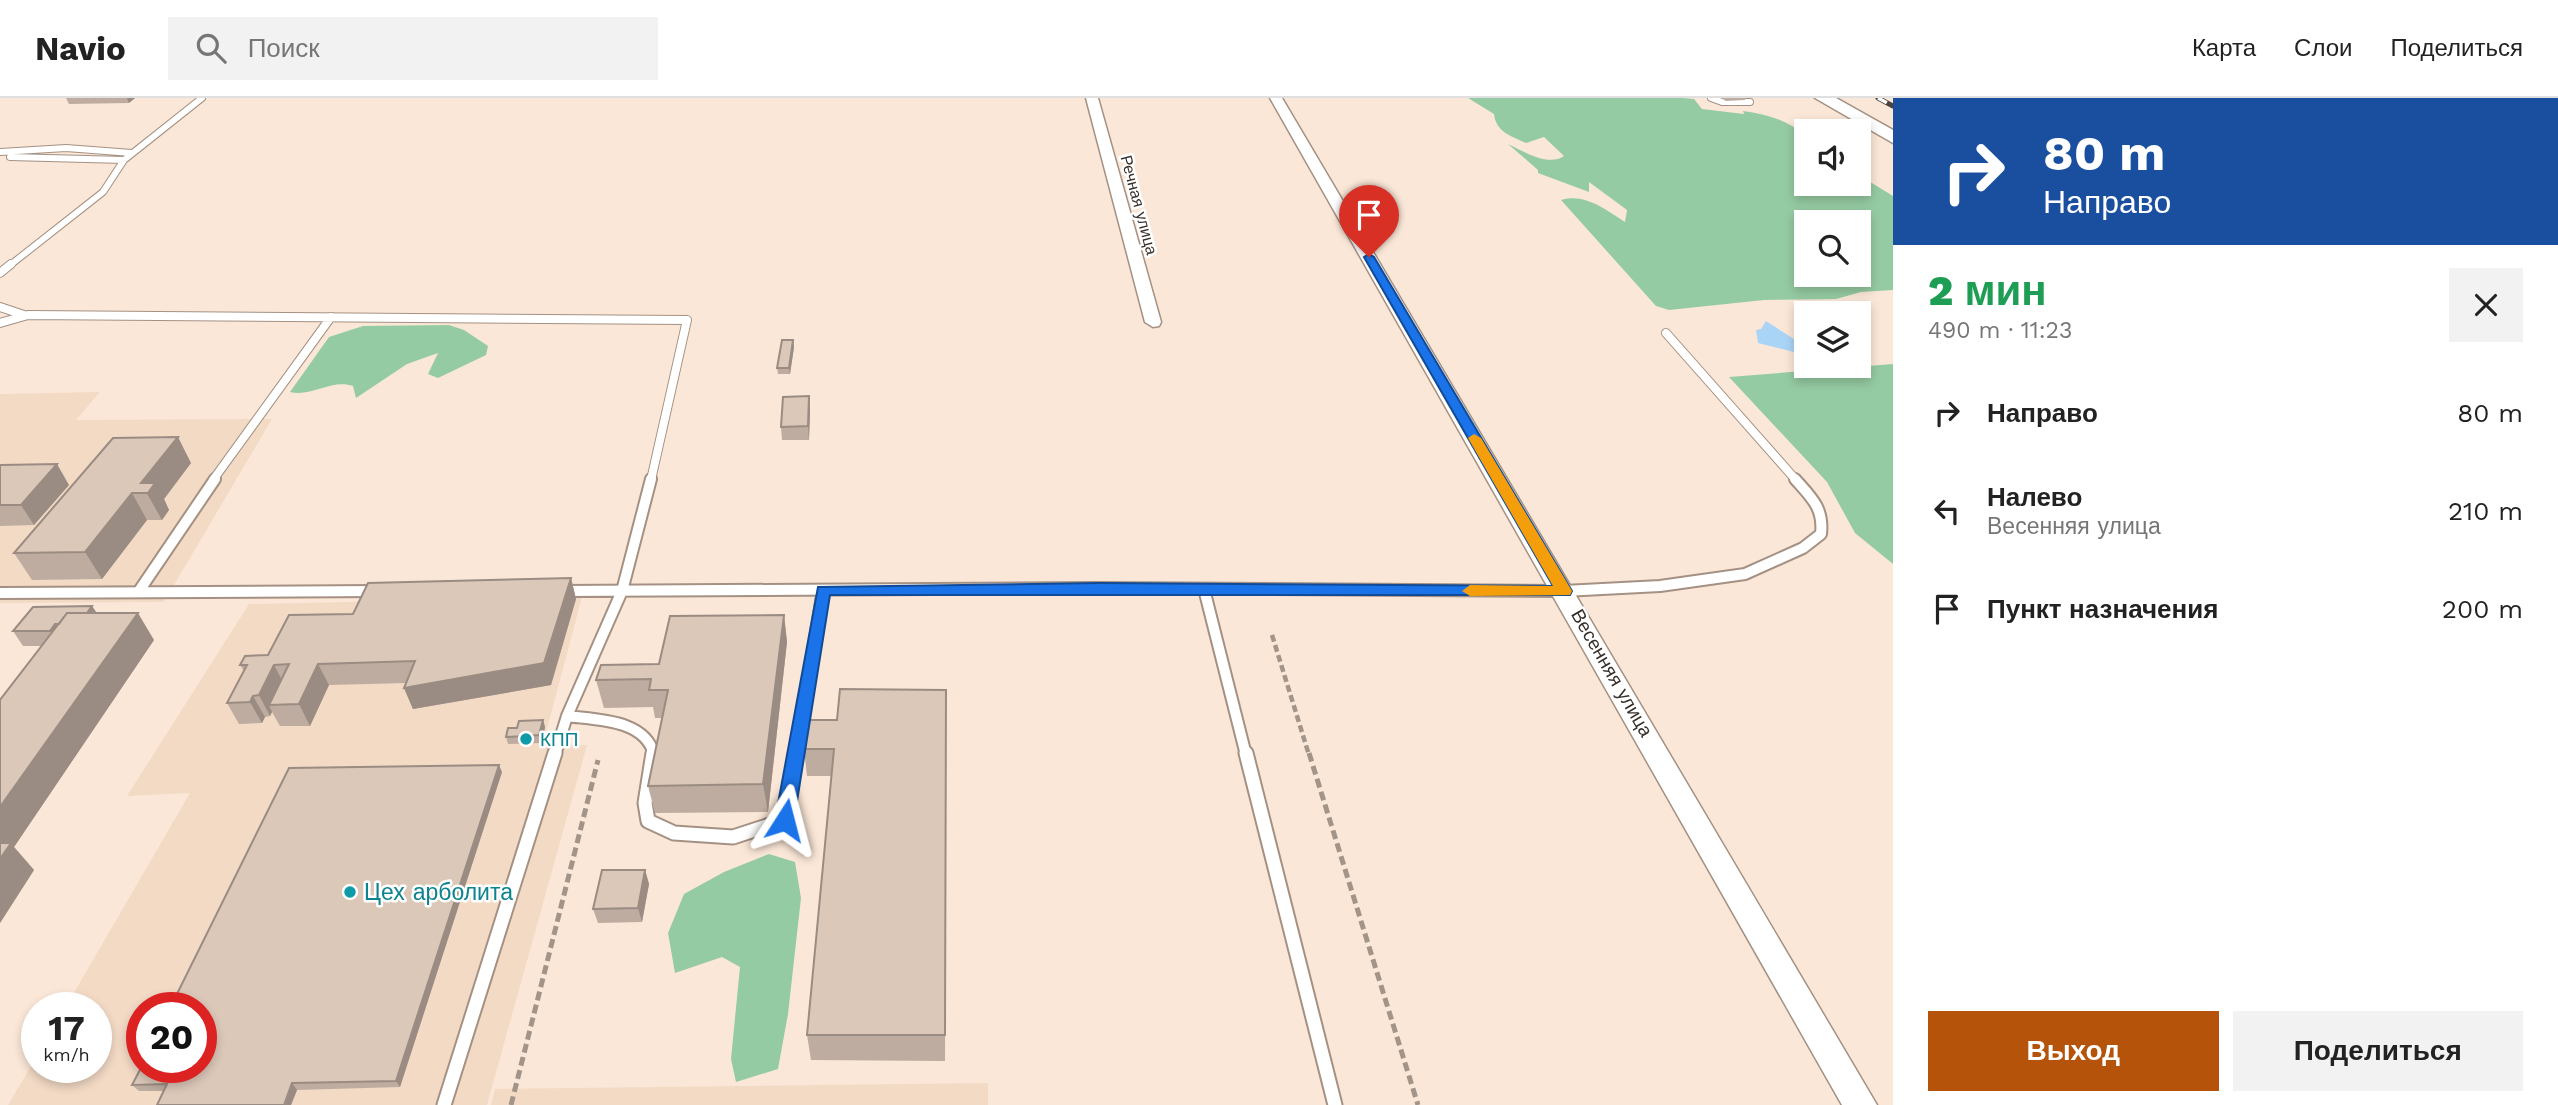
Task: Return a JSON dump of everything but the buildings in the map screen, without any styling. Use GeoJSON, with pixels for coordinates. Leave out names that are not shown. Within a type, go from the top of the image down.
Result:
{"type":"FeatureCollection","features":[{"type":"Feature","properties":{"kind":"street","name":"Речная улица"},"geometry":{"type":"LineString","coordinates":[[1092,98],[1153,322]]}},
{"type":"Feature","properties":{"kind":"street","name":"Весенняя улица"},"geometry":{"type":"LineString","coordinates":[[1276,98],[1860,1105]]}},
{"type":"Feature","properties":{"kind":"street"},"geometry":{"type":"LineString","coordinates":[[1824,98],[1893,138]]}},
{"type":"Feature","properties":{"kind":"lane"},"geometry":{"type":"LineString","coordinates":[[1,273],[103,191],[124,160],[202,98]]}},
{"type":"Feature","properties":{"kind":"lane"},"geometry":{"type":"LineString","coordinates":[[1711,98],[1722,103],[1749,103]]}},
{"type":"Feature","properties":{"kind":"lane"},"geometry":{"type":"LineString","coordinates":[[0,154],[36,148],[105,149],[132,153]]}},
{"type":"Feature","properties":{"kind":"lane"},"geometry":{"type":"LineString","coordinates":[[0,154],[124,160]]}},
{"type":"Feature","properties":{"kind":"lane"},"geometry":{"type":"LineString","coordinates":[[0,307],[28,316],[687,320],[667,417],[622,590],[567,716],[444,1105]]}},
{"type":"Feature","properties":{"kind":"lane"},"geometry":{"type":"LineString","coordinates":[[0,323],[28,316]]}},
{"type":"Feature","properties":{"kind":"lane"},"geometry":{"type":"LineString","coordinates":[[139,591],[244,435],[331,317]]}},
{"type":"Feature","properties":{"kind":"lane"},"geometry":{"type":"LineString","coordinates":[[553,591],[1564,591],[1660,586],[1745,574],[1803,548],[1821,534],[1823,518],[1798,480],[1666,333]]}},
{"type":"Feature","properties":{"kind":"lane"},"geometry":{"type":"LineString","coordinates":[[1205,589],[1335,1105]]}},
{"type":"Feature","properties":{"kind":"lane"},"geometry":{"type":"LineString","coordinates":[[567,716],[615,723],[633,728],[648,737],[654,754],[643,812],[648,821],[674,833],[733,837],[785,820],[823,590]]}},
{"type":"Feature","properties":{"kind":"lane"},"geometry":{"type":"LineString","coordinates":[[0,593],[387,591]]}},
{"type":"Feature","properties":{"kind":"path"},"geometry":{"type":"LineString","coordinates":[[1272,635],[1418,1105]]}},
{"type":"Feature","properties":{"kind":"path"},"geometry":{"type":"LineString","coordinates":[[511,1105],[598,760]]}},
{"type":"Feature","properties":{"kind":"shaded area"},"geometry":{"type":"Polygon","coordinates":[[[100,392],[76,420],[272,419],[164,602],[0,603],[0,394],[100,392]]]}},
{"type":"Feature","properties":{"kind":"shaded area"},"geometry":{"type":"Polygon","coordinates":[[[582,597],[543,744],[587,745],[487,1105],[8,1105],[21,1083],[112,1083],[112,992],[74,992],[190,793],[127,796],[249,604],[582,597]]]}},
{"type":"Feature","properties":{"kind":"shaded area"},"geometry":{"type":"Polygon","coordinates":[[[988,1083],[988,1105],[491,1105],[495,1089],[988,1083]]]}},
{"type":"Feature","properties":{"kind":"green space"},"geometry":{"type":"Polygon","coordinates":[[[1468,98],[1683,98],[1694,99],[1702,109],[1744,114],[1743,111],[1752,112],[1784,122],[1794,127],[1794,196],[1871,196],[1871,182],[1893,196],[1893,290],[1861,292],[1836,299],[1764,300],[1669,310],[1656,306],[1561,200],[1570,198],[1587,201],[1625,222],[1627,210],[1589,182],[1589,192],[1538,173],[1538,170],[1508,144],[1543,159],[1558,159],[1564,156],[1544,137],[1526,143],[1501,129],[1494,114],[1468,98]]]}},
{"type":"Feature","properties":{"kind":"green space"},"geometry":{"type":"Polygon","coordinates":[[[449,325],[464,330],[488,346],[486,355],[438,378],[428,374],[438,353],[407,364],[356,398],[353,386],[345,384],[306,392],[290,392],[329,337],[363,326],[449,325]]]}},
{"type":"Feature","properties":{"kind":"green space"},"geometry":{"type":"Polygon","coordinates":[[[1893,364],[1893,564],[1855,533],[1827,482],[1729,377],[1794,372],[1794,378],[1871,378],[1871,366],[1893,364]]]}},
{"type":"Feature","properties":{"kind":"green space"},"geometry":{"type":"Polygon","coordinates":[[[769,854],[795,862],[801,898],[788,1014],[778,1069],[736,1082],[731,1059],[740,967],[722,957],[675,973],[668,933],[684,894],[724,872],[769,854]]]}},
{"type":"Feature","properties":{"kind":"water"},"geometry":{"type":"Polygon","coordinates":[[[1766,321],[1794,339],[1794,352],[1758,343],[1756,330],[1761,329],[1766,321]]]}},
{"type":"Feature","properties":{"kind":"railway"},"geometry":{"type":"LineString","coordinates":[[1878,98],[1893,106]]}},
{"type":"Feature","properties":{"kind":"slow traffic"},"geometry":{"type":"LineString","coordinates":[[1470,591],[1564,591],[1474,438]]}},
{"type":"Feature","properties":{"kind":"place","name":"КПП"},"geometry":{"type":"Point","coordinates":[526,739]}},
{"type":"Feature","properties":{"kind":"place","name":"Цех арболита"},"geometry":{"type":"Point","coordinates":[350,892]}},
{"type":"Feature","properties":{"kind":"route"},"geometry":{"type":"LineString","coordinates":[[785,820],[823,590],[1099,588],[1564,591],[1369,257]]}}]}
